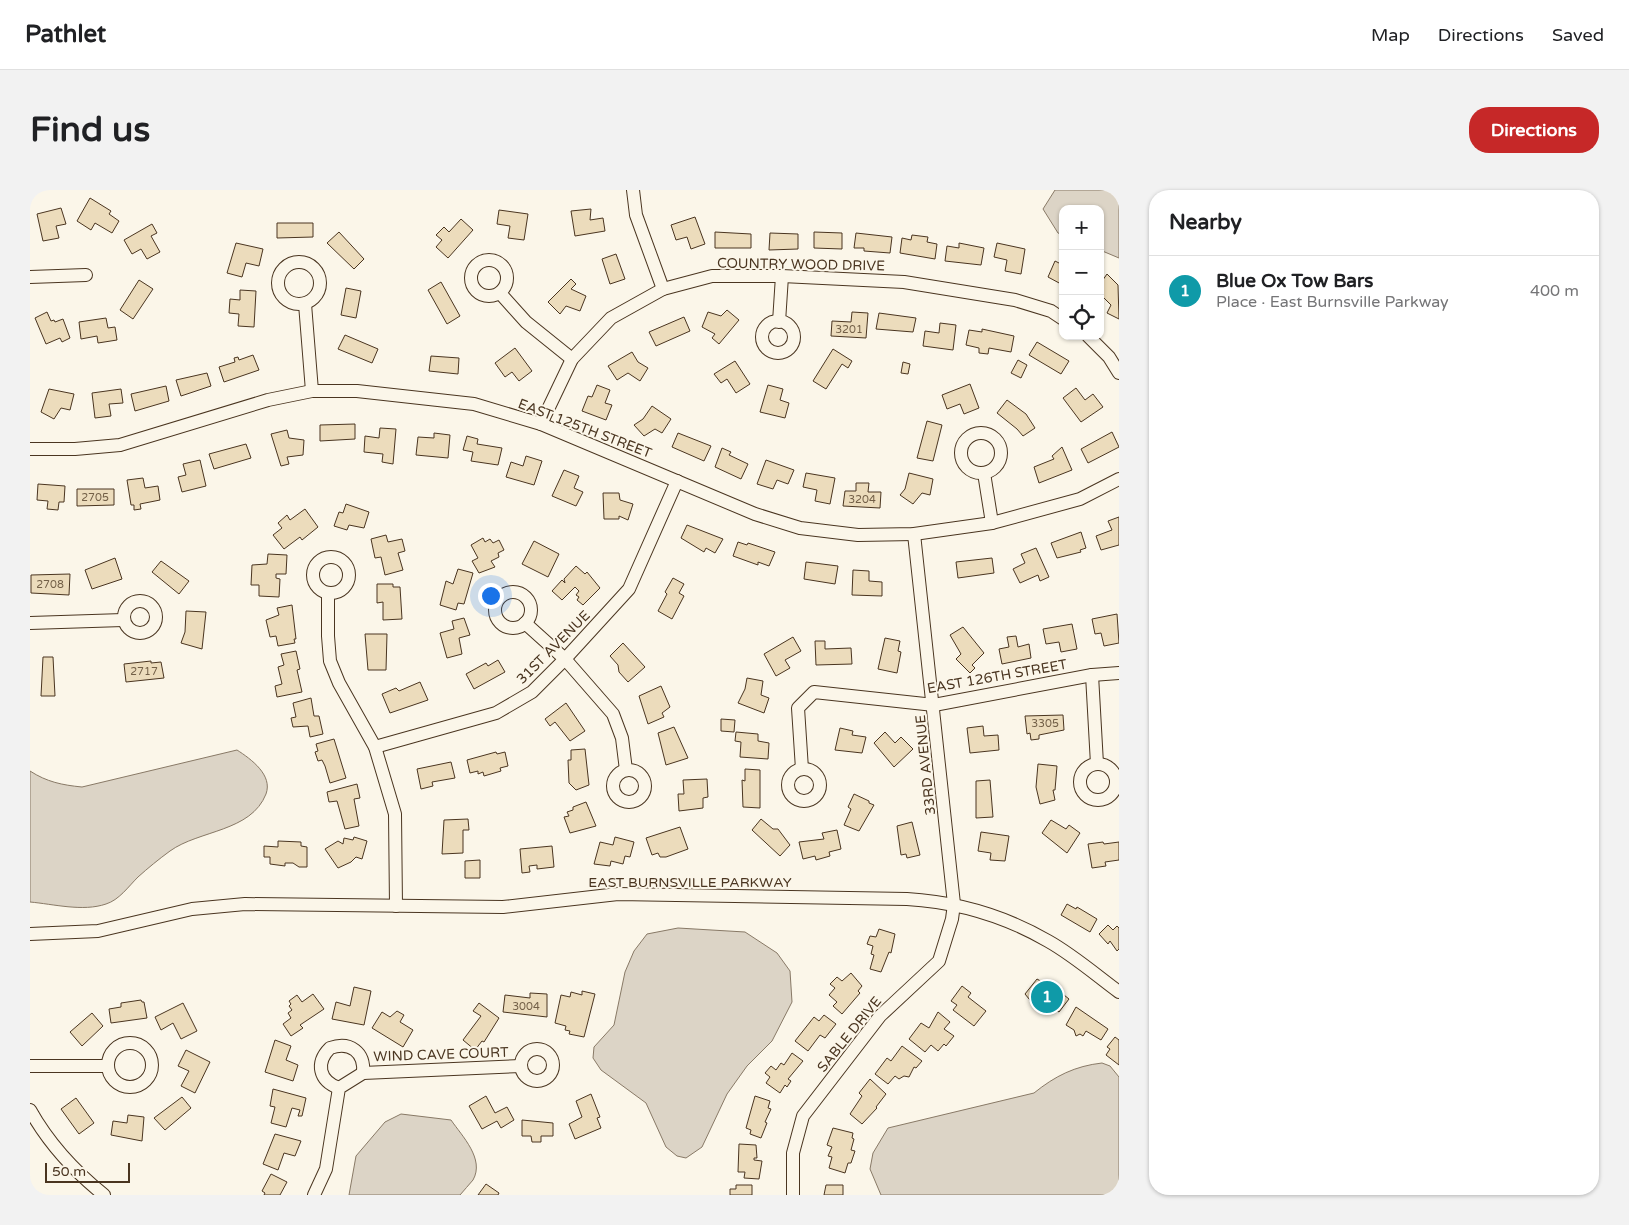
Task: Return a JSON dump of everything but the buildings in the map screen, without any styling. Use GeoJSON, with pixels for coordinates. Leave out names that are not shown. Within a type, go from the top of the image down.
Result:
{"type":"FeatureCollection","features":[{"type":"Feature","properties":{"kind":"street"},"geometry":{"type":"LineString","coordinates":[[633,190],[636,215],[663,289]]}},
{"type":"Feature","properties":{"kind":"street"},"geometry":{"type":"LineString","coordinates":[[30,277],[86,274]]}},
{"type":"Feature","properties":{"kind":"street","name":"COUNTRY WOOD DRIVE"},"geometry":{"type":"LineString","coordinates":[[541,424],[572,359],[611,318],[663,289],[712,276],[782,276],[904,282],[1015,300],[1050,311],[1059,317]]}},
{"type":"Feature","properties":{"kind":"street"},"geometry":{"type":"LineString","coordinates":[[779,322],[782,276]]}},
{"type":"Feature","properties":{"kind":"street"},"geometry":{"type":"LineString","coordinates":[[500,293],[526,322],[572,359]]}},
{"type":"Feature","properties":{"kind":"street"},"geometry":{"type":"LineString","coordinates":[[305,304],[312,392]]}},
{"type":"Feature","properties":{"kind":"street"},"geometry":{"type":"LineString","coordinates":[[1092,340],[1109,357],[1119,373]]}},
{"type":"Feature","properties":{"kind":"street","name":"EAST 125TH STREET"},"geometry":{"type":"LineString","coordinates":[[30,449],[75,450],[120,445],[268,400],[312,392],[357,391],[474,404],[541,424],[755,514],[800,528],[858,536],[914,534],[992,523],[1080,499],[1119,479]]}},
{"type":"Feature","properties":{"kind":"street"},"geometry":{"type":"LineString","coordinates":[[984,473],[992,523]]}},
{"type":"Feature","properties":{"kind":"street","name":"31ST AVENUE"},"geometry":{"type":"LineString","coordinates":[[375,746],[496,713],[532,692],[565,660],[629,589],[677,481]]}},
{"type":"Feature","properties":{"kind":"street","name":"33RD AVENUE"},"geometry":{"type":"LineString","coordinates":[[914,534],[954,904]]}},
{"type":"Feature","properties":{"kind":"street"},"geometry":{"type":"LineString","coordinates":[[328,593],[330,661],[339,683],[375,746],[395,814],[396,906]]}},
{"type":"Feature","properties":{"kind":"street"},"geometry":{"type":"LineString","coordinates":[[30,623],[123,620]]}},
{"type":"Feature","properties":{"kind":"street"},"geometry":{"type":"LineString","coordinates":[[525,623],[565,660],[613,714],[622,738],[626,770]]}},
{"type":"Feature","properties":{"kind":"street","name":"EAST 126TH STREET"},"geometry":{"type":"LineString","coordinates":[[802,769],[798,708],[814,692],[934,706],[1092,675],[1119,673]]}},
{"type":"Feature","properties":{"kind":"street"},"geometry":{"type":"LineString","coordinates":[[1092,675],[1097,764]]}},
{"type":"Feature","properties":{"kind":"street","name":"EAST BURNSVILLE PARKWAY"},"geometry":{"type":"LineString","coordinates":[[30,934],[98,931],[212,906],[245,904],[503,907],[618,894],[907,899],[954,904],[1006,920],[1048,942],[1119,992]]}},
{"type":"Feature","properties":{"kind":"street","name":"SABLE DRIVE"},"geometry":{"type":"LineString","coordinates":[[793,1195],[793,1153],[803,1116],[880,1016],[939,961],[952,919],[954,904]]}},
{"type":"Feature","properties":{"kind":"street","name":"WIND CAVE COURT"},"geometry":{"type":"LineString","coordinates":[[363,1073],[361,1056],[355,1049],[347,1045],[330,1048],[324,1054],[320,1063],[324,1079],[331,1085],[339,1088],[363,1073],[520,1066]]}},
{"type":"Feature","properties":{"kind":"street"},"geometry":{"type":"LineString","coordinates":[[30,1066],[108,1066]]}},
{"type":"Feature","properties":{"kind":"street"},"geometry":{"type":"LineString","coordinates":[[314,1195],[326,1170],[339,1088]]}},
{"type":"Feature","properties":{"kind":"street"},"geometry":{"type":"LineString","coordinates":[[30,1110],[43,1133],[55,1147],[80,1175],[104,1195]]}},
{"type":"Feature","properties":{"kind":"shaded area"},"geometry":{"type":"Polygon","coordinates":[[[1055,190],[1119,190],[1119,258],[1104,252],[1104,205],[1059,205],[1059,233],[1043,209],[1055,190]]]}},
{"type":"Feature","properties":{"kind":"shaded area"},"geometry":{"type":"Polygon","coordinates":[[[237,750],[259,768],[266,780],[266,794],[259,806],[249,816],[223,829],[182,844],[170,851],[138,877],[119,896],[106,904],[88,907],[68,907],[30,902],[30,771],[42,778],[55,782],[82,787],[237,750]]]}},
{"type":"Feature","properties":{"kind":"shaded area"},"geometry":{"type":"Polygon","coordinates":[[[678,928],[745,932],[777,953],[790,971],[792,1002],[772,1041],[747,1066],[727,1094],[702,1147],[686,1158],[677,1156],[666,1147],[646,1103],[601,1070],[593,1058],[594,1047],[614,1025],[625,972],[634,951],[647,934],[678,928]]]}},
{"type":"Feature","properties":{"kind":"shaded area"},"geometry":{"type":"Polygon","coordinates":[[[1102,1063],[1110,1066],[1119,1077],[1119,1195],[881,1195],[870,1169],[873,1153],[888,1128],[1034,1093],[1066,1073],[1102,1063]]]}},
{"type":"Feature","properties":{"kind":"shaded area"},"geometry":{"type":"Polygon","coordinates":[[[401,1114],[451,1120],[461,1133],[471,1148],[476,1164],[476,1172],[473,1180],[460,1195],[349,1195],[356,1156],[385,1122],[401,1114]]]}},
{"type":"Feature","properties":{"kind":"place","name":"Blue Ox Tow Bars"},"geometry":{"type":"Point","coordinates":[1047,997]}}]}
